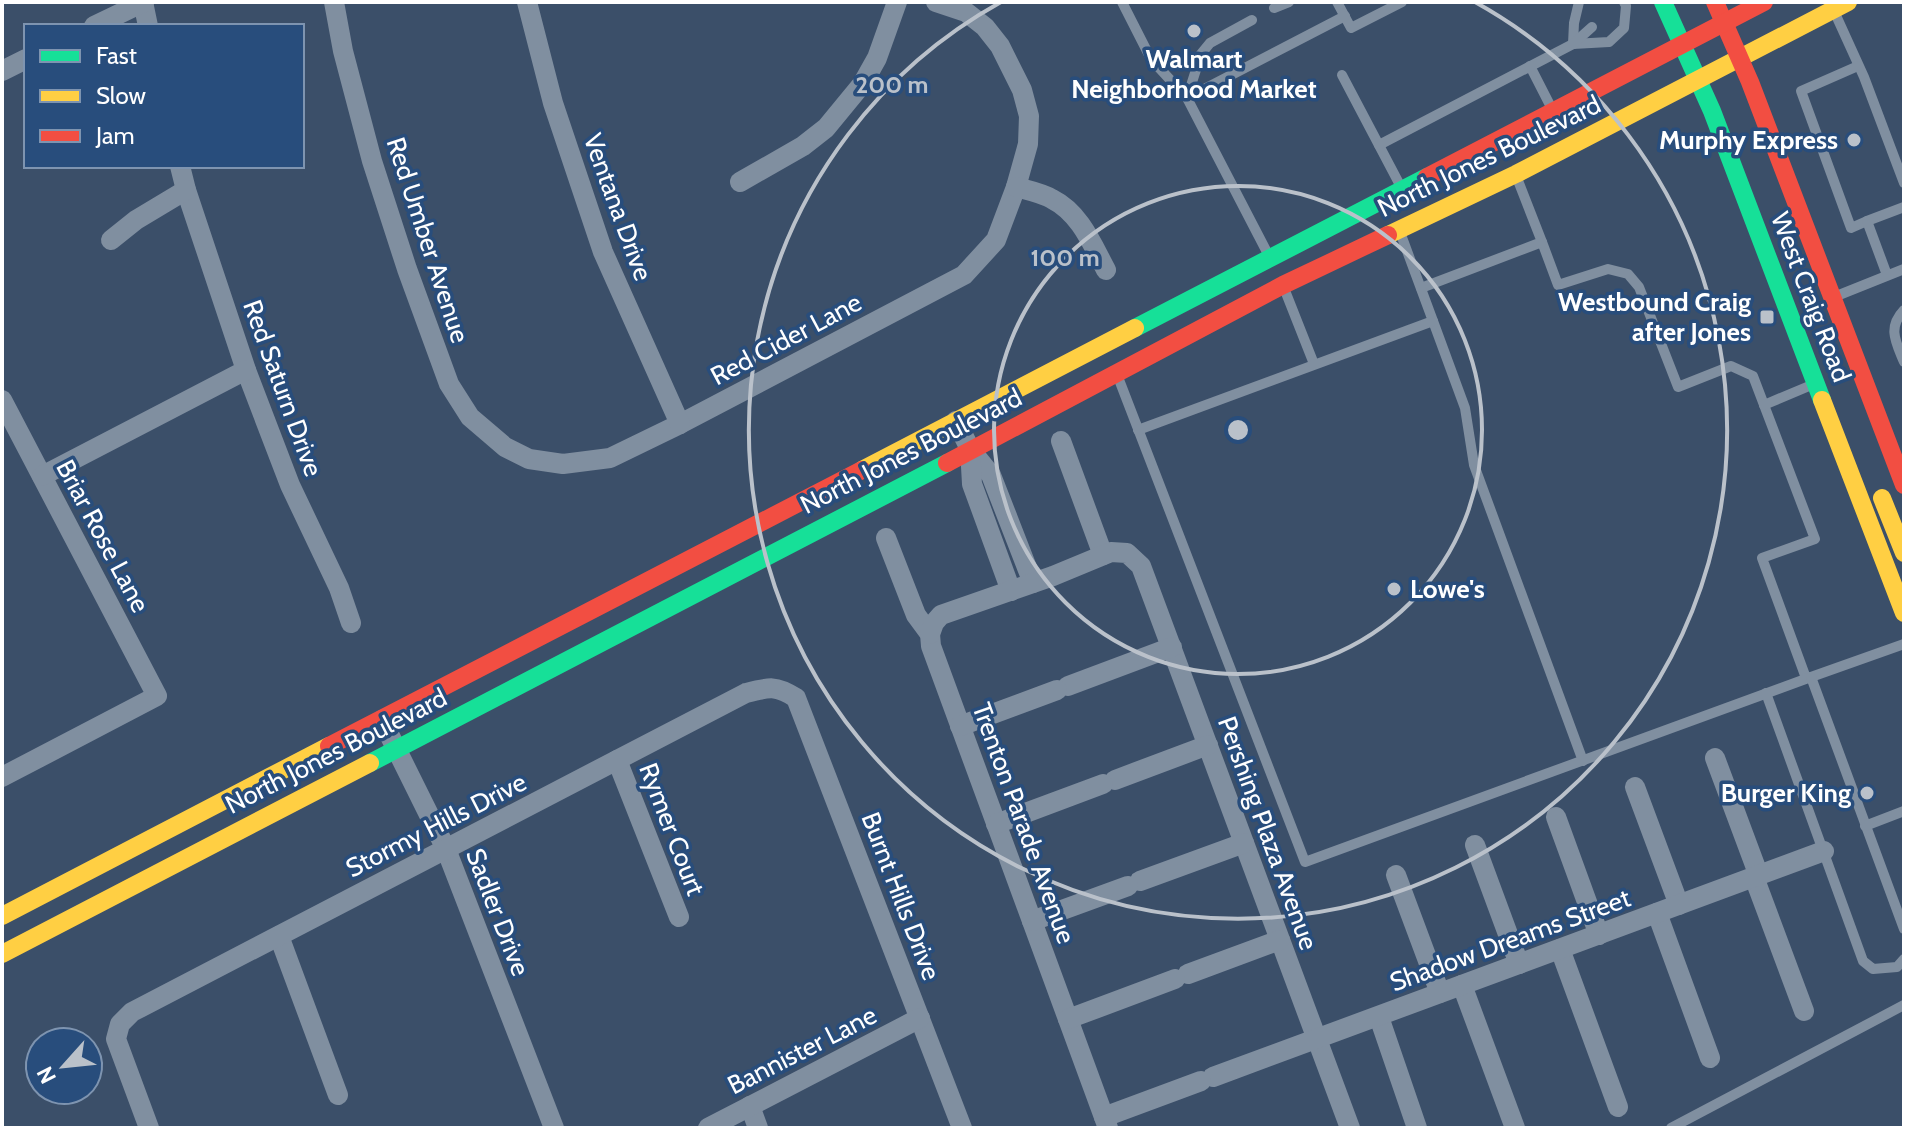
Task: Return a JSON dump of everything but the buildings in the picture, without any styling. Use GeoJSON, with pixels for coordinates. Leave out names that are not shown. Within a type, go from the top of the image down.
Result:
{"type":"FeatureCollection","features":[{"type":"Feature","properties":{"kind":"main road","name":"West Craig Road"},"geometry":{"type":"LineString","coordinates":[[1663,2],[1699,79],[1904,613]]}},
{"type":"Feature","properties":{"kind":"main road","name":"West Craig Road"},"geometry":{"type":"LineString","coordinates":[[1715,2],[1740,58],[1904,485]]}},
{"type":"Feature","properties":{"kind":"main road","name":"North Jones Boulevard"},"geometry":{"type":"LineString","coordinates":[[2,916],[1764,2]]}},
{"type":"Feature","properties":{"kind":"main road","name":"North Jones Boulevard"},"geometry":{"type":"LineString","coordinates":[[2,954],[1283,285],[1516,174],[1840,6]]}},
{"type":"Feature","properties":{"kind":"main road"},"geometry":{"type":"LineString","coordinates":[[1270,258],[1283,285]]}},
{"type":"Feature","properties":{"kind":"main road"},"geometry":{"type":"LineString","coordinates":[[1844,456],[1875,483],[1904,553]]}},
{"type":"Feature","properties":{"kind":"street"},"geometry":{"type":"LineString","coordinates":[[98,24],[144,2],[148,24]]}},
{"type":"Feature","properties":{"kind":"street","name":"Red Umber Avenue"},"geometry":{"type":"LineString","coordinates":[[334,2],[343,51],[372,161],[449,384],[470,417],[505,447],[529,459]]}},
{"type":"Feature","properties":{"kind":"street","name":"Ventana Drive"},"geometry":{"type":"LineString","coordinates":[[527,2],[553,103],[603,252],[680,424]]}},
{"type":"Feature","properties":{"kind":"street"},"geometry":{"type":"LineString","coordinates":[[740,182],[803,146],[826,128],[863,83],[877,58],[897,2]]}},
{"type":"Feature","properties":{"kind":"street","name":"Red Cider Lane"},"geometry":{"type":"LineString","coordinates":[[529,459],[563,464],[610,458],[964,275],[996,240],[1028,144],[1029,116],[1022,90],[1000,46],[985,27],[966,12],[936,2]]}},
{"type":"Feature","properties":{"kind":"street"},"geometry":{"type":"LineString","coordinates":[[2,71],[24,60]]}},
{"type":"Feature","properties":{"kind":"street","name":"Red Saturn Drive"},"geometry":{"type":"LineString","coordinates":[[180,168],[246,370],[290,485],[339,588],[351,623]]}},
{"type":"Feature","properties":{"kind":"street"},"geometry":{"type":"LineString","coordinates":[[1016,187],[1052,198],[1070,211],[1082,226],[1106,270]]}},
{"type":"Feature","properties":{"kind":"street"},"geometry":{"type":"LineString","coordinates":[[111,240],[136,220],[186,190]]}},
{"type":"Feature","properties":{"kind":"street"},"geometry":{"type":"LineString","coordinates":[[42,476],[246,370]]}},
{"type":"Feature","properties":{"kind":"street","name":"Briar Rose Lane"},"geometry":{"type":"LineString","coordinates":[[2,400],[157,696],[2,777]]}},
{"type":"Feature","properties":{"kind":"street"},"geometry":{"type":"LineString","coordinates":[[956,421],[970,449],[991,475],[1033,583]]}},
{"type":"Feature","properties":{"kind":"street"},"geometry":{"type":"LineString","coordinates":[[930,634],[941,615],[1103,555],[1061,441]]}},
{"type":"Feature","properties":{"kind":"street"},"geometry":{"type":"LineString","coordinates":[[970,449],[972,484],[1011,591]]}},
{"type":"Feature","properties":{"kind":"street","name":"Trenton Parade Avenue"},"geometry":{"type":"LineString","coordinates":[[886,538],[916,615],[930,634],[931,646],[1106,1122]]}},
{"type":"Feature","properties":{"kind":"street","name":"Pershing Plaza Avenue"},"geometry":{"type":"LineString","coordinates":[[1103,555],[1127,553],[1145,575],[1350,1128]]}},
{"type":"Feature","properties":{"kind":"street"},"geometry":{"type":"LineString","coordinates":[[960,726],[1172,647]]}},
{"type":"Feature","properties":{"kind":"street","name":"Stormy Hills Drive"},"geometry":{"type":"LineString","coordinates":[[149,1128],[116,1039],[120,1024],[132,1012],[746,693],[768,687],[783,690]]}},
{"type":"Feature","properties":{"kind":"street","name":"Burnt Hills Drive"},"geometry":{"type":"LineString","coordinates":[[783,690],[796,698],[962,1128]]}},
{"type":"Feature","properties":{"kind":"street","name":"Sadler Drive"},"geometry":{"type":"LineString","coordinates":[[382,720],[446,849],[554,1128]]}},
{"type":"Feature","properties":{"kind":"street"},"geometry":{"type":"LineString","coordinates":[[996,824],[1208,745]]}},
{"type":"Feature","properties":{"kind":"street"},"geometry":{"type":"LineString","coordinates":[[1715,758],[1804,1011]]}},
{"type":"Feature","properties":{"kind":"street","name":"Rymer Court"},"geometry":{"type":"LineString","coordinates":[[617,760],[679,917]]}},
{"type":"Feature","properties":{"kind":"street"},"geometry":{"type":"LineString","coordinates":[[1635,787],[1679,905]]}},
{"type":"Feature","properties":{"kind":"street"},"geometry":{"type":"LineString","coordinates":[[1556,817],[1599,935]]}},
{"type":"Feature","properties":{"kind":"street"},"geometry":{"type":"LineString","coordinates":[[1032,921],[1244,843]]}},
{"type":"Feature","properties":{"kind":"street"},"geometry":{"type":"LineString","coordinates":[[1475,845],[1519,964]]}},
{"type":"Feature","properties":{"kind":"street","name":"Shadow Dreams Street"},"geometry":{"type":"LineString","coordinates":[[1106,1122],[1207,1079],[1824,851]]}},
{"type":"Feature","properties":{"kind":"street"},"geometry":{"type":"LineString","coordinates":[[1396,875],[1440,993]]}},
{"type":"Feature","properties":{"kind":"street"},"geometry":{"type":"LineString","coordinates":[[1657,913],[1710,1058]]}},
{"type":"Feature","properties":{"kind":"street"},"geometry":{"type":"LineString","coordinates":[[279,936],[338,1095]]}},
{"type":"Feature","properties":{"kind":"street"},"geometry":{"type":"LineString","coordinates":[[1068,1019],[1280,940]]}},
{"type":"Feature","properties":{"kind":"street"},"geometry":{"type":"LineString","coordinates":[[1560,949],[1618,1107]]}},
{"type":"Feature","properties":{"kind":"street"},"geometry":{"type":"LineString","coordinates":[[1462,985],[1515,1128]]}},
{"type":"Feature","properties":{"kind":"street"},"geometry":{"type":"LineString","coordinates":[[1379,1017],[1417,1128]]}},
{"type":"Feature","properties":{"kind":"street","name":"Bannister Lane"},"geometry":{"type":"LineString","coordinates":[[708,1128],[920,1018]]}},
{"type":"Feature","properties":{"kind":"street"},"geometry":{"type":"LineString","coordinates":[[750,1106],[758,1128]]}},
{"type":"Feature","properties":{"kind":"lane"},"geometry":{"type":"LineString","coordinates":[[1122,2],[1151,59],[1187,98],[1270,258]]}},
{"type":"Feature","properties":{"kind":"lane"},"geometry":{"type":"LineString","coordinates":[[1274,8],[1289,2]]}},
{"type":"Feature","properties":{"kind":"lane"},"geometry":{"type":"LineString","coordinates":[[1337,2],[1351,28],[1402,2]]}},
{"type":"Feature","properties":{"kind":"lane"},"geometry":{"type":"LineString","coordinates":[[1573,44],[1579,2]]}},
{"type":"Feature","properties":{"kind":"lane"},"geometry":{"type":"LineString","coordinates":[[1573,44],[1609,42],[1624,28],[1624,2]]}},
{"type":"Feature","properties":{"kind":"lane"},"geometry":{"type":"LineString","coordinates":[[1840,6],[1858,66],[1904,183]]}},
{"type":"Feature","properties":{"kind":"lane"},"geometry":{"type":"LineString","coordinates":[[1187,98],[1345,16]]}},
{"type":"Feature","properties":{"kind":"lane"},"geometry":{"type":"LineString","coordinates":[[1187,98],[1201,54],[1210,43],[1252,20]]}},
{"type":"Feature","properties":{"kind":"lane"},"geometry":{"type":"LineString","coordinates":[[1379,145],[1573,44],[1592,27]]}},
{"type":"Feature","properties":{"kind":"lane"},"geometry":{"type":"LineString","coordinates":[[1530,66],[1553,110]]}},
{"type":"Feature","properties":{"kind":"lane"},"geometry":{"type":"LineString","coordinates":[[1858,66],[1801,91],[1851,228],[1904,207]]}},
{"type":"Feature","properties":{"kind":"lane"},"geometry":{"type":"LineString","coordinates":[[1342,75],[1402,189]]}},
{"type":"Feature","properties":{"kind":"lane"},"geometry":{"type":"LineString","coordinates":[[1516,174],[1558,285],[1608,269],[1628,274],[1639,287],[1678,387],[1731,366],[1753,376],[1815,539],[1762,558],[1904,929]]}},
{"type":"Feature","properties":{"kind":"lane"},"geometry":{"type":"LineString","coordinates":[[1867,221],[1887,275]]}},
{"type":"Feature","properties":{"kind":"lane"},"geometry":{"type":"LineString","coordinates":[[1399,230],[1465,408],[1474,465],[1583,761]]}},
{"type":"Feature","properties":{"kind":"lane"},"geometry":{"type":"LineString","coordinates":[[1421,288],[1542,242]]}},
{"type":"Feature","properties":{"kind":"lane"},"geometry":{"type":"LineString","coordinates":[[1832,298],[1904,269]]}},
{"type":"Feature","properties":{"kind":"lane"},"geometry":{"type":"LineString","coordinates":[[1283,285],[1314,364]]}},
{"type":"Feature","properties":{"kind":"lane"},"geometry":{"type":"LineString","coordinates":[[1904,310],[1896,319],[1894,337],[1904,362]]}},
{"type":"Feature","properties":{"kind":"lane"},"geometry":{"type":"LineString","coordinates":[[1138,430],[1433,321]]}},
{"type":"Feature","properties":{"kind":"lane"},"geometry":{"type":"LineString","coordinates":[[1894,337],[1904,328]]}},
{"type":"Feature","properties":{"kind":"lane"},"geometry":{"type":"LineString","coordinates":[[1117,374],[1305,862],[1904,644]]}},
{"type":"Feature","properties":{"kind":"lane"},"geometry":{"type":"LineString","coordinates":[[1764,405],[1816,383]]}},
{"type":"Feature","properties":{"kind":"lane"},"geometry":{"type":"LineString","coordinates":[[1766,693],[1863,961],[1873,969],[1897,967],[1904,959]]}},
{"type":"Feature","properties":{"kind":"lane"},"geometry":{"type":"LineString","coordinates":[[1865,826],[1904,811]]}},
{"type":"Feature","properties":{"kind":"lane"},"geometry":{"type":"LineString","coordinates":[[1671,1128],[1904,1005]]}},
{"type":"Feature","properties":{"kind":"traffic: fast"},"geometry":{"type":"LineString","coordinates":[[1663,2],[1712,111],[1822,400]]}},
{"type":"Feature","properties":{"kind":"traffic: fast"},"geometry":{"type":"LineString","coordinates":[[1135,328],[1427,177]]}},
{"type":"Feature","properties":{"kind":"traffic: fast"},"geometry":{"type":"LineString","coordinates":[[370,763],[947,463]]}},
{"type":"Feature","properties":{"kind":"traffic: slow"},"geometry":{"type":"LineString","coordinates":[[1388,235],[1516,174],[1848,2]]}},
{"type":"Feature","properties":{"kind":"traffic: slow"},"geometry":{"type":"LineString","coordinates":[[862,470],[1135,328]]}},
{"type":"Feature","properties":{"kind":"traffic: slow"},"geometry":{"type":"LineString","coordinates":[[1822,400],[1904,613]]}},
{"type":"Feature","properties":{"kind":"traffic: slow"},"geometry":{"type":"LineString","coordinates":[[1882,498],[1904,553]]}},
{"type":"Feature","properties":{"kind":"traffic: slow"},"geometry":{"type":"LineString","coordinates":[[2,916],[329,746]]}},
{"type":"Feature","properties":{"kind":"traffic: slow"},"geometry":{"type":"LineString","coordinates":[[2,954],[370,763]]}},
{"type":"Feature","properties":{"kind":"traffic: jam"},"geometry":{"type":"LineString","coordinates":[[1715,2],[1750,82],[1904,485]]}},
{"type":"Feature","properties":{"kind":"traffic: jam"},"geometry":{"type":"LineString","coordinates":[[1427,177],[1764,2]]}},
{"type":"Feature","properties":{"kind":"traffic: jam"},"geometry":{"type":"LineString","coordinates":[[947,463],[1283,285],[1388,235]]}},
{"type":"Feature","properties":{"kind":"traffic: jam"},"geometry":{"type":"LineString","coordinates":[[329,746],[862,470]]}},
{"type":"Feature","properties":{"kind":"place","name":"Walmart Neighborhood Market"},"geometry":{"type":"Point","coordinates":[1194,31]}},
{"type":"Feature","properties":{"kind":"place","name":"Murphy Express"},"geometry":{"type":"Point","coordinates":[1854,140]}},
{"type":"Feature","properties":{"kind":"place","name":"Westbound Craig after Jones"},"geometry":{"type":"Point","coordinates":[1767,317]}},
{"type":"Feature","properties":{"kind":"place","name":"Lowe's"},"geometry":{"type":"Point","coordinates":[1394,589]}},
{"type":"Feature","properties":{"kind":"place","name":"Burger King"},"geometry":{"type":"Point","coordinates":[1867,793]}}]}
